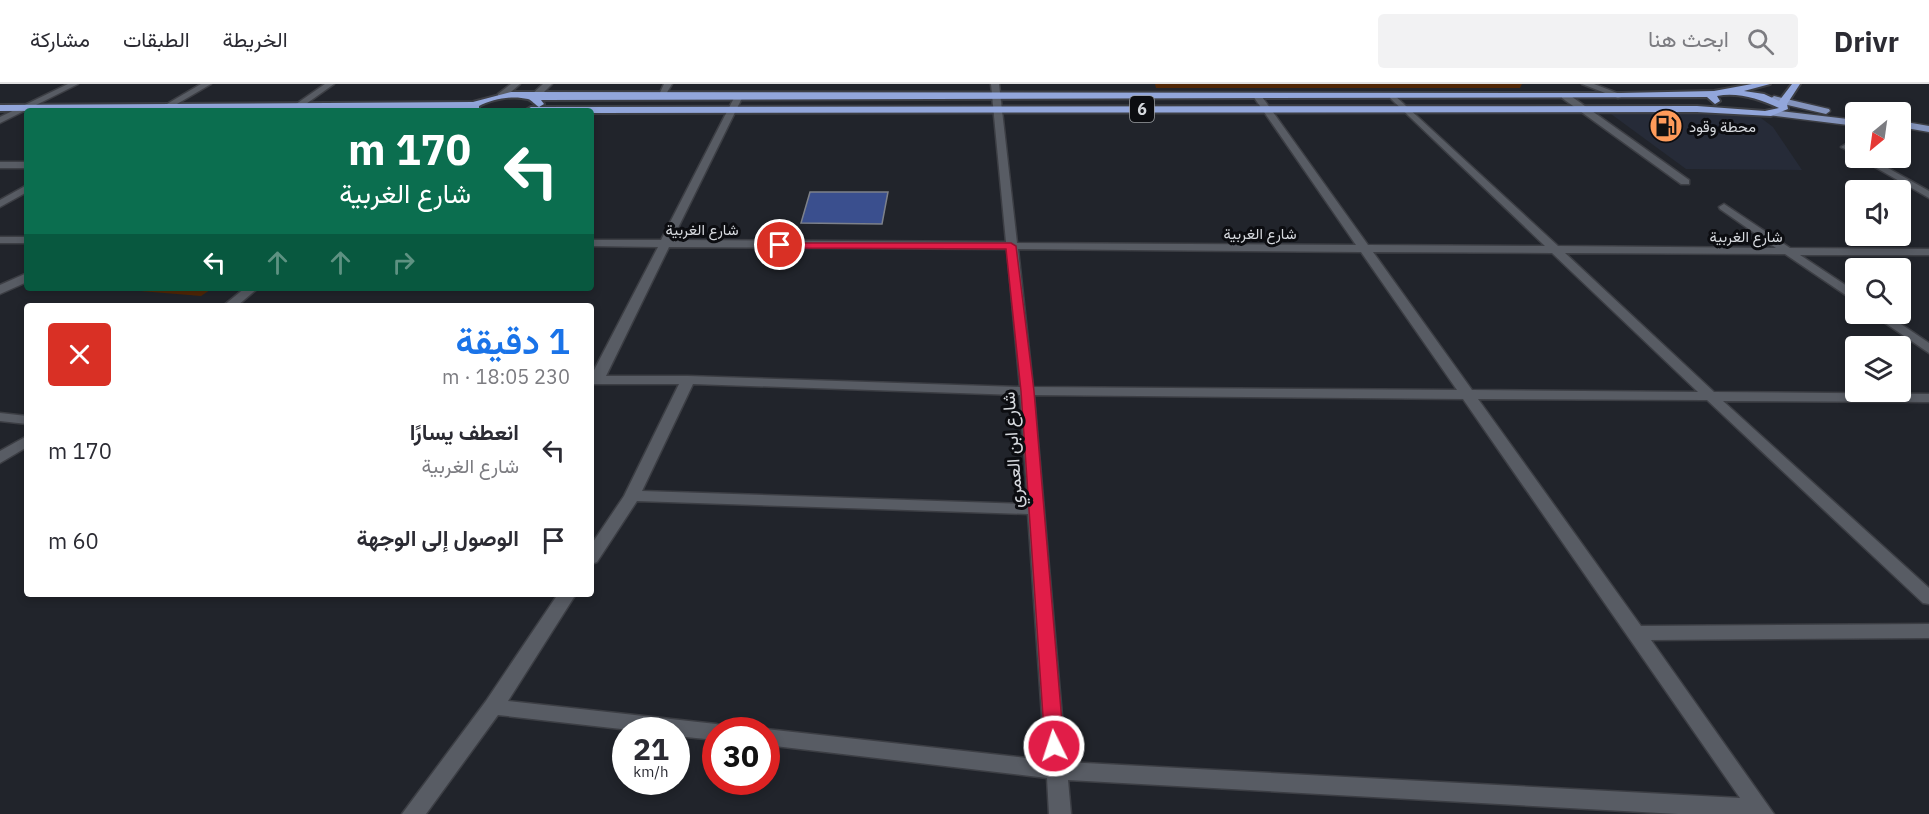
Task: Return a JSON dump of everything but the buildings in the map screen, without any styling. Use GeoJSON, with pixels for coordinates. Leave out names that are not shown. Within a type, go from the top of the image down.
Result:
{"type":"FeatureCollection","features":[{"type":"Feature","properties":{"kind":"highway"},"geometry":{"type":"LineString","coordinates":[[1730,92],[1766,84]]}},
{"type":"Feature","properties":{"kind":"highway"},"geometry":{"type":"LineString","coordinates":[[1771,113],[1784,110],[1780,101],[1796,84]]}},
{"type":"Feature","properties":{"kind":"highway","name":"6"},"geometry":{"type":"LineString","coordinates":[[594,111],[732,110],[996,103],[1261,102],[1393,96],[1621,96],[1730,92],[1780,101]]}},
{"type":"Feature","properties":{"kind":"highway","name":"6"},"geometry":{"type":"LineString","coordinates":[[1714,94],[1711,98],[1718,103],[1753,112]]}},
{"type":"Feature","properties":{"kind":"highway"},"geometry":{"type":"LineString","coordinates":[[417,108],[475,108],[501,96],[534,97],[540,103],[534,108]]}},
{"type":"Feature","properties":{"kind":"highway","name":"6"},"geometry":{"type":"LineString","coordinates":[[534,97],[739,96],[996,103],[1261,102],[1406,108],[1706,109],[1771,113]]}},
{"type":"Feature","properties":{"kind":"highway"},"geometry":{"type":"LineString","coordinates":[[0,108],[94,108]]}},
{"type":"Feature","properties":{"kind":"main road"},"geometry":{"type":"LineString","coordinates":[[1780,101],[1845,115]]}},
{"type":"Feature","properties":{"kind":"main road"},"geometry":{"type":"LineString","coordinates":[[1771,113],[1845,122]]}},
{"type":"Feature","properties":{"kind":"main road"},"geometry":{"type":"LineString","coordinates":[[1911,127],[1929,129]]}},
{"type":"Feature","properties":{"kind":"street"},"geometry":{"type":"LineString","coordinates":[[0,120],[74,84]]}},
{"type":"Feature","properties":{"kind":"street"},"geometry":{"type":"LineString","coordinates":[[165,108],[207,84]]}},
{"type":"Feature","properties":{"kind":"street"},"geometry":{"type":"LineString","coordinates":[[295,108],[330,84]]}},
{"type":"Feature","properties":{"kind":"street"},"geometry":{"type":"LineString","coordinates":[[501,96],[516,84]]}},
{"type":"Feature","properties":{"kind":"street"},"geometry":{"type":"LineString","coordinates":[[534,97],[548,84]]}},
{"type":"Feature","properties":{"kind":"street"},"geometry":{"type":"LineString","coordinates":[[660,97],[668,84]]}},
{"type":"Feature","properties":{"kind":"street","name":"شارع ابن العمري"},"geometry":{"type":"LineString","coordinates":[[995,84],[1027,391],[1060,814]]}},
{"type":"Feature","properties":{"kind":"street"},"geometry":{"type":"LineString","coordinates":[[1586,84],[1621,96]]}},
{"type":"Feature","properties":{"kind":"street"},"geometry":{"type":"LineString","coordinates":[[739,96],[594,380],[688,380],[1027,391],[1929,398]]}},
{"type":"Feature","properties":{"kind":"street"},"geometry":{"type":"LineString","coordinates":[[1393,96],[1710,396],[1929,598]]}},
{"type":"Feature","properties":{"kind":"street"},"geometry":{"type":"LineString","coordinates":[[1565,96],[1685,182]]}},
{"type":"Feature","properties":{"kind":"street"},"geometry":{"type":"LineString","coordinates":[[1261,102],[1362,249],[1637,633],[1761,812]]}},
{"type":"Feature","properties":{"kind":"street"},"geometry":{"type":"LineString","coordinates":[[0,165],[24,165]]}},
{"type":"Feature","properties":{"kind":"street"},"geometry":{"type":"LineString","coordinates":[[1882,168],[1929,195]]}},
{"type":"Feature","properties":{"kind":"street"},"geometry":{"type":"LineString","coordinates":[[0,204],[24,190]]}},
{"type":"Feature","properties":{"kind":"street"},"geometry":{"type":"LineString","coordinates":[[1724,207],[1845,291]]}},
{"type":"Feature","properties":{"kind":"street"},"geometry":{"type":"LineString","coordinates":[[0,240],[24,240]]}},
{"type":"Feature","properties":{"kind":"street","name":"شارع الغربية"},"geometry":{"type":"LineString","coordinates":[[594,243],[1929,252]]}},
{"type":"Feature","properties":{"kind":"street"},"geometry":{"type":"LineString","coordinates":[[0,290],[24,278]]}},
{"type":"Feature","properties":{"kind":"street"},"geometry":{"type":"LineString","coordinates":[[233,303],[248,291]]}},
{"type":"Feature","properties":{"kind":"street"},"geometry":{"type":"LineString","coordinates":[[1893,324],[1929,349]]}},
{"type":"Feature","properties":{"kind":"street"},"geometry":{"type":"LineString","coordinates":[[594,553],[632,496],[688,380]]}},
{"type":"Feature","properties":{"kind":"street"},"geometry":{"type":"LineString","coordinates":[[0,417],[24,420]]}},
{"type":"Feature","properties":{"kind":"street"},"geometry":{"type":"LineString","coordinates":[[0,458],[24,442]]}},
{"type":"Feature","properties":{"kind":"street"},"geometry":{"type":"LineString","coordinates":[[632,496],[1036,509]]}},
{"type":"Feature","properties":{"kind":"street"},"geometry":{"type":"LineString","coordinates":[[412,814],[493,706],[565,597]]}},
{"type":"Feature","properties":{"kind":"street"},"geometry":{"type":"LineString","coordinates":[[1637,633],[1929,631]]}},
{"type":"Feature","properties":{"kind":"street"},"geometry":{"type":"LineString","coordinates":[[493,706],[702,730]]}},
{"type":"Feature","properties":{"kind":"street"},"geometry":{"type":"LineString","coordinates":[[780,739],[1056,770],[1761,812]]}},
{"type":"Feature","properties":{"kind":"shaded area"},"geometry":{"type":"Polygon","coordinates":[[[1155,84],[1522,84],[1520,88],[1156,88],[1155,84]]]}},
{"type":"Feature","properties":{"kind":"shaded area"},"geometry":{"type":"Polygon","coordinates":[[[1611,114],[1728,114],[1761,118],[1773,127],[1802,170],[1686,169],[1611,114]]]}},
{"type":"Feature","properties":{"kind":"shaded area"},"geometry":{"type":"Polygon","coordinates":[[[140,291],[208,291],[201,296],[140,291]]]}},
{"type":"Feature","properties":{"kind":"place","name":"محطة وقود"},"geometry":{"type":"Point","coordinates":[1666,126]}},
{"type":"Feature","properties":{"kind":"route"},"geometry":{"type":"LineString","coordinates":[[780,245],[1011,246],[1027,391],[1054,746]]}}]}
